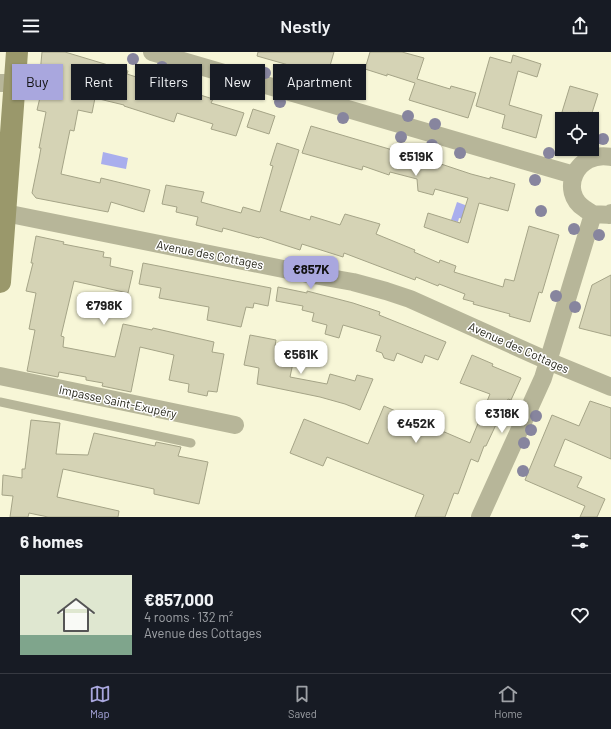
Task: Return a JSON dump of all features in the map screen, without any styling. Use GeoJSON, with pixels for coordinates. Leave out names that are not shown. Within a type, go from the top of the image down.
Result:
{"type":"FeatureCollection","features":[{"type":"Feature","properties":{"kind":"main road"},"geometry":{"type":"LineString","coordinates":[[0,282],[5,213],[7,83],[17,52]]}},
{"type":"Feature","properties":{"kind":"street"},"geometry":{"type":"LineString","coordinates":[[152,52],[574,175]]}},
{"type":"Feature","properties":{"kind":"street"},"geometry":{"type":"LineString","coordinates":[[611,155],[596,156],[582,162],[574,175],[572,191],[580,206],[593,214],[611,213]]}},
{"type":"Feature","properties":{"kind":"street","name":"Avenue des Cottages"},"geometry":{"type":"LineString","coordinates":[[5,213],[353,282],[386,291],[410,299],[548,361],[611,387]]}},
{"type":"Feature","properties":{"kind":"street"},"geometry":{"type":"LineString","coordinates":[[480,517],[543,378],[593,214]]}},
{"type":"Feature","properties":{"kind":"street","name":"Impasse Saint-Exupéry"},"geometry":{"type":"LineString","coordinates":[[0,376],[235,425]]}},
{"type":"Feature","properties":{"kind":"lane"},"geometry":{"type":"LineString","coordinates":[[0,402],[191,443]]}},
{"type":"Feature","properties":{"kind":"water"},"geometry":{"type":"Polygon","coordinates":[[[103,152],[128,158],[126,169],[101,164],[103,152]]]}},
{"type":"Feature","properties":{"kind":"water"},"geometry":{"type":"Polygon","coordinates":[[[457,202],[465,205],[465,208],[469,209],[466,220],[459,218],[458,222],[451,220],[457,202]]]}},
{"type":"Feature","properties":{"kind":"water"},"geometry":{"type":"Polygon","coordinates":[[[117,296],[124,298],[120,318],[113,317],[117,296]]]}},
{"type":"Feature","properties":{"kind":"building"},"geometry":{"type":"Polygon","coordinates":[[[42,52],[65,52],[105,64],[71,64],[71,100],[95,100],[92,113],[78,110],[74,131],[70,130],[61,174],[100,183],[101,178],[150,190],[144,212],[111,202],[108,212],[36,198],[32,193],[41,148],[39,148],[46,112],[37,110],[39,100],[63,100],[63,64],[41,64],[42,52]]]}},
{"type":"Feature","properties":{"kind":"building"},"geometry":{"type":"Polygon","coordinates":[[[258,52],[334,52],[330,64],[285,64],[257,56],[258,52]]]}},
{"type":"Feature","properties":{"kind":"building"},"geometry":{"type":"Polygon","coordinates":[[[370,52],[402,52],[424,58],[417,79],[450,89],[451,86],[476,93],[468,118],[409,100],[415,83],[366,69],[370,52]]]}},
{"type":"Feature","properties":{"kind":"building"},"geometry":{"type":"Polygon","coordinates":[[[513,55],[541,64],[537,77],[518,71],[509,105],[542,115],[536,138],[502,128],[505,115],[476,106],[490,57],[511,63],[513,55]]]}},
{"type":"Feature","properties":{"kind":"building"},"geometry":{"type":"Polygon","coordinates":[[[127,74],[135,77],[135,100],[202,100],[202,96],[212,100],[211,103],[244,113],[236,136],[211,129],[213,124],[177,113],[174,122],[124,105],[103,100],[127,100],[127,74]]]}},
{"type":"Feature","properties":{"kind":"building"},"geometry":{"type":"Polygon","coordinates":[[[570,86],[598,94],[592,112],[562,112],[570,86]]]}},
{"type":"Feature","properties":{"kind":"building"},"geometry":{"type":"Polygon","coordinates":[[[253,109],[275,116],[269,134],[247,127],[253,109]]]}},
{"type":"Feature","properties":{"kind":"building"},"geometry":{"type":"Polygon","coordinates":[[[311,126],[396,151],[397,149],[441,162],[441,164],[471,174],[490,179],[490,177],[515,184],[508,211],[479,203],[468,243],[424,227],[428,213],[460,223],[468,198],[435,189],[433,195],[418,191],[417,179],[390,172],[389,175],[363,166],[362,170],[302,153],[311,126]]]}},
{"type":"Feature","properties":{"kind":"building"},"geometry":{"type":"Polygon","coordinates":[[[277,143],[299,150],[280,211],[310,220],[311,216],[340,225],[345,214],[380,224],[376,234],[415,250],[414,252],[439,263],[440,260],[456,266],[454,272],[503,287],[505,279],[514,281],[529,226],[559,235],[542,293],[539,292],[530,322],[509,316],[510,314],[473,304],[474,302],[463,299],[465,294],[439,284],[438,286],[416,277],[415,280],[344,253],[343,257],[302,244],[300,250],[260,237],[259,238],[223,228],[222,232],[196,225],[198,217],[176,212],[177,207],[162,204],[166,185],[204,192],[201,202],[241,213],[243,207],[260,212],[273,166],[270,165],[277,143]]]}},
{"type":"Feature","properties":{"kind":"building"},"geometry":{"type":"Polygon","coordinates":[[[36,236],[64,242],[63,244],[104,252],[103,257],[111,258],[110,266],[133,271],[128,293],[74,281],[61,336],[64,337],[63,347],[115,357],[123,324],[152,330],[153,328],[214,342],[212,352],[224,354],[217,392],[208,391],[207,396],[188,392],[189,384],[169,380],[174,355],[140,347],[131,392],[102,386],[103,383],[86,380],[86,377],[59,372],[58,377],[27,371],[35,330],[29,329],[36,293],[26,291],[33,263],[31,263],[36,236]]]}},
{"type":"Feature","properties":{"kind":"building"},"geometry":{"type":"Polygon","coordinates":[[[143,263],[271,288],[268,306],[254,303],[253,308],[246,307],[241,327],[207,320],[209,307],[159,298],[161,288],[139,284],[143,263]]]}},
{"type":"Feature","properties":{"kind":"building"},"geometry":{"type":"Polygon","coordinates":[[[611,275],[611,336],[579,328],[592,285],[611,275]]]}},
{"type":"Feature","properties":{"kind":"building"},"geometry":{"type":"Polygon","coordinates":[[[278,287],[307,293],[307,291],[353,303],[380,312],[379,315],[446,342],[438,360],[425,355],[422,363],[397,353],[394,361],[384,358],[382,353],[376,351],[381,336],[343,325],[339,338],[325,334],[327,325],[312,321],[314,313],[302,310],[303,306],[276,301],[278,287]]]}},
{"type":"Feature","properties":{"kind":"building"},"geometry":{"type":"Polygon","coordinates":[[[250,335],[276,340],[275,346],[289,348],[286,361],[293,363],[290,377],[327,384],[330,374],[355,381],[357,375],[373,379],[360,410],[320,397],[257,384],[259,368],[244,365],[250,335]]]}},
{"type":"Feature","properties":{"kind":"building"},"geometry":{"type":"Polygon","coordinates":[[[472,355],[493,364],[492,366],[521,378],[511,400],[508,399],[486,446],[484,446],[478,462],[471,459],[458,494],[454,493],[445,517],[415,517],[424,495],[327,457],[323,466],[290,453],[304,419],[368,444],[384,406],[470,443],[490,394],[460,383],[472,355]]]}},
{"type":"Feature","properties":{"kind":"building"},"geometry":{"type":"Polygon","coordinates":[[[590,401],[611,408],[611,459],[565,439],[554,466],[582,477],[577,487],[605,499],[597,517],[580,517],[585,506],[525,480],[552,415],[579,426],[590,401]]]}},
{"type":"Feature","properties":{"kind":"building"},"geometry":{"type":"Polygon","coordinates":[[[31,420],[60,423],[56,454],[88,455],[94,433],[155,446],[156,442],[181,447],[178,456],[208,462],[199,504],[154,494],[154,489],[63,469],[57,497],[119,511],[118,517],[48,517],[29,513],[28,517],[10,517],[13,496],[2,495],[3,475],[22,478],[22,469],[25,469],[31,420]]]}}]}
